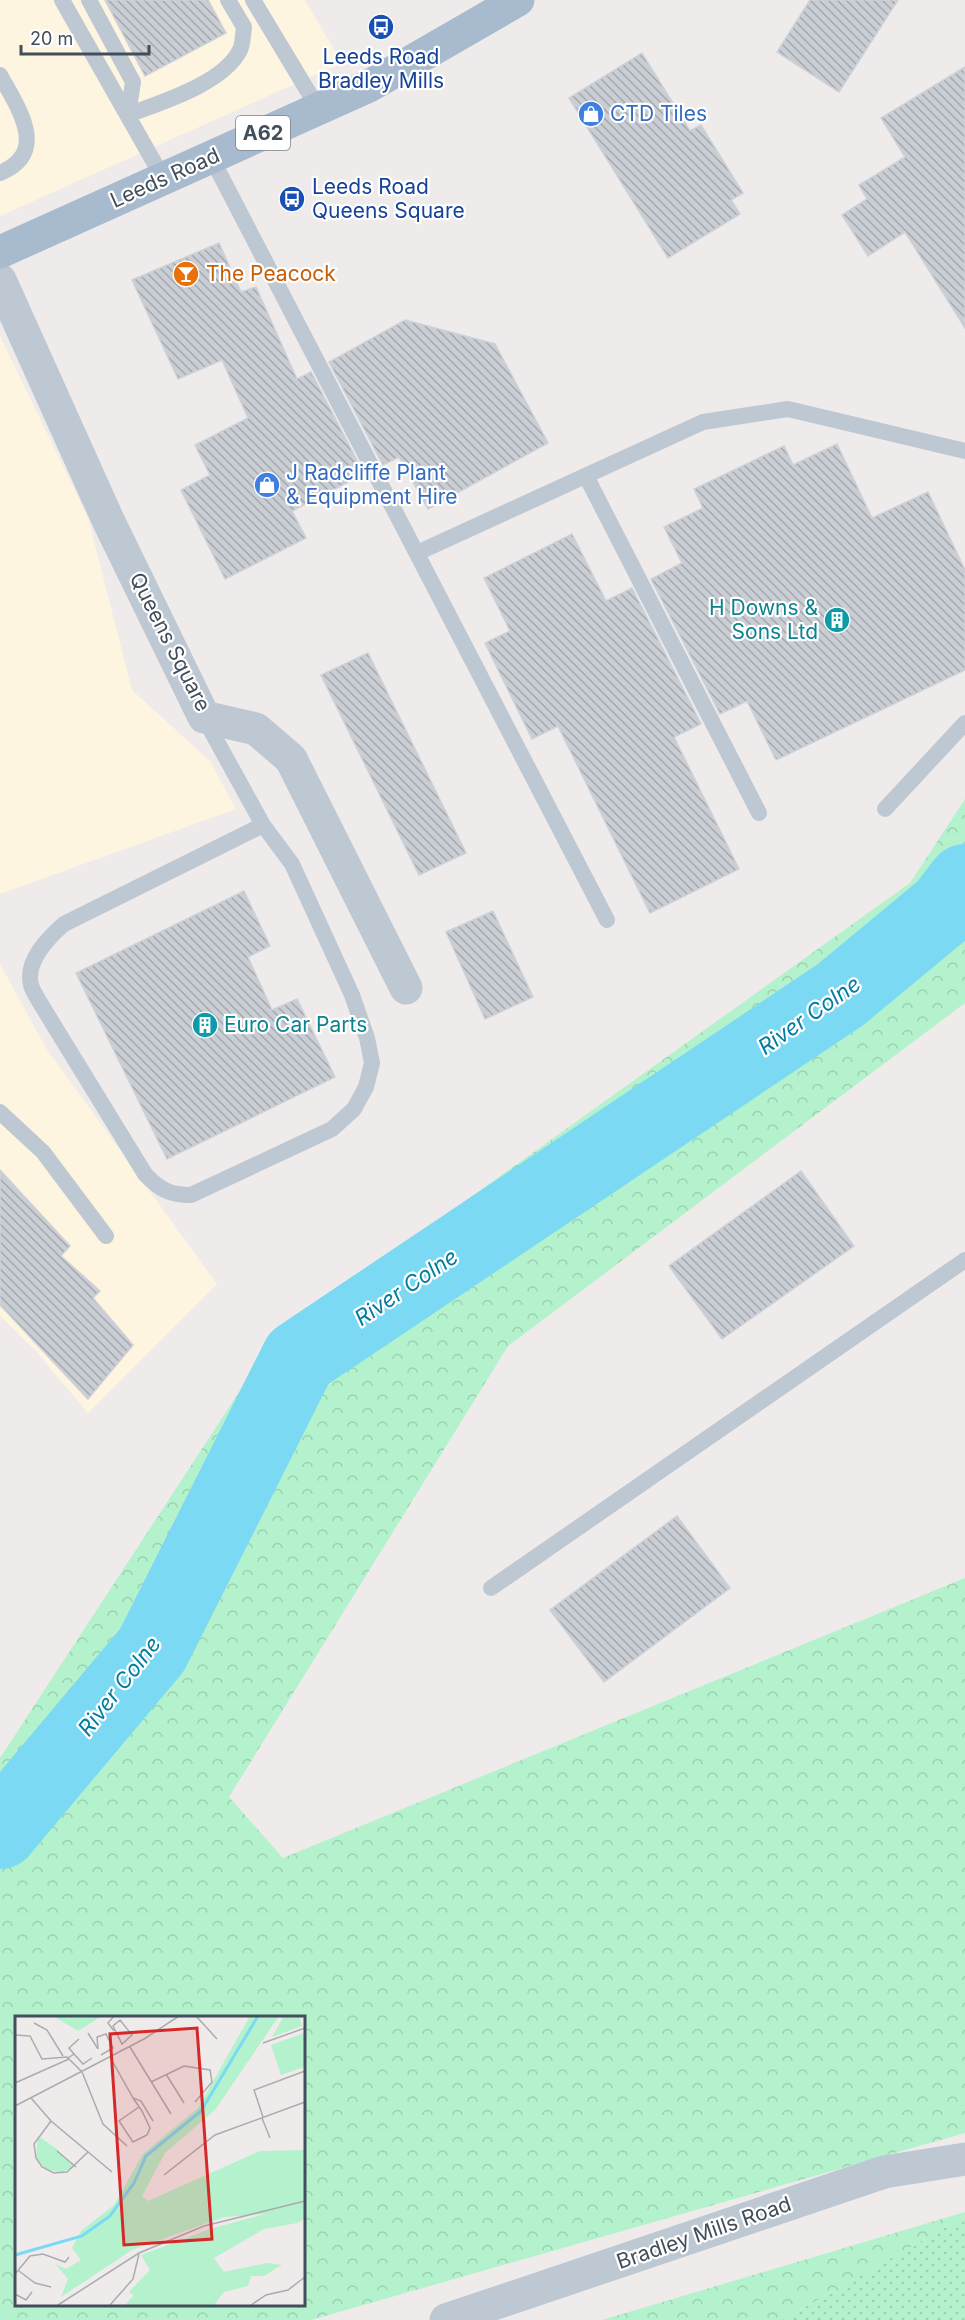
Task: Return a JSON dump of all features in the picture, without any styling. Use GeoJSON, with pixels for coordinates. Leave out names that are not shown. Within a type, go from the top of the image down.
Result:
{"type":"FeatureCollection","features":[{"type":"Feature","properties":{"kind":"main road","name":"Leeds Road"},"geometry":{"type":"LineString","coordinates":[[0,252],[369,86],[518,0]]}},
{"type":"Feature","properties":{"kind":"street","name":"Queens Square"},"geometry":{"type":"LineString","coordinates":[[0,280],[108,520],[204,717],[256,729],[291,759],[406,988]]}},
{"type":"Feature","properties":{"kind":"street","name":"Bradley Mills Road"},"geometry":{"type":"LineString","coordinates":[[446,2320],[884,2172],[965,2159]]}},
{"type":"Feature","properties":{"kind":"lane"},"geometry":{"type":"LineString","coordinates":[[62,0],[163,178]]}},
{"type":"Feature","properties":{"kind":"lane"},"geometry":{"type":"LineString","coordinates":[[89,0],[132,82],[128,115]]}},
{"type":"Feature","properties":{"kind":"lane"},"geometry":{"type":"LineString","coordinates":[[228,0],[244,27],[283,49]]}},
{"type":"Feature","properties":{"kind":"lane"},"geometry":{"type":"LineString","coordinates":[[253,0],[318,108]]}},
{"type":"Feature","properties":{"kind":"lane"},"geometry":{"type":"LineString","coordinates":[[128,115],[174,97],[225,70],[240,50],[244,27]]}},
{"type":"Feature","properties":{"kind":"lane"},"geometry":{"type":"LineString","coordinates":[[0,75],[23,119],[28,137],[23,156],[12,168],[0,173]]}},
{"type":"Feature","properties":{"kind":"lane"},"geometry":{"type":"LineString","coordinates":[[212,157],[607,920]]}},
{"type":"Feature","properties":{"kind":"lane"},"geometry":{"type":"LineString","coordinates":[[417,553],[703,422],[788,409],[965,451]]}},
{"type":"Feature","properties":{"kind":"lane"},"geometry":{"type":"LineString","coordinates":[[586,476],[759,813]]}},
{"type":"Feature","properties":{"kind":"lane"},"geometry":{"type":"LineString","coordinates":[[204,717],[263,825],[292,864],[343,975],[367,1038],[372,1063],[366,1087],[354,1109],[332,1129],[192,1195],[172,1195],[158,1188],[145,1174],[42,1006],[30,983],[34,959],[46,939],[64,924],[263,825]]}},
{"type":"Feature","properties":{"kind":"lane"},"geometry":{"type":"LineString","coordinates":[[885,809],[965,723]]}},
{"type":"Feature","properties":{"kind":"lane"},"geometry":{"type":"LineString","coordinates":[[0,1112],[43,1152],[106,1236]]}},
{"type":"Feature","properties":{"kind":"lane"},"geometry":{"type":"LineString","coordinates":[[491,1588],[965,1260]]}},
{"type":"Feature","properties":{"kind":"shaded area"},"geometry":{"type":"Polygon","coordinates":[[[0,0],[305,0],[342,63],[0,216],[0,0]]]}},
{"type":"Feature","properties":{"kind":"shaded area"},"geometry":{"type":"Polygon","coordinates":[[[0,336],[88,518],[132,690],[210,761],[236,809],[0,894],[0,336]]]}},
{"type":"Feature","properties":{"kind":"shaded area"},"geometry":{"type":"Polygon","coordinates":[[[0,964],[46,1048],[217,1284],[88,1413],[35,1350],[0,1316],[0,964]]]}},
{"type":"Feature","properties":{"kind":"green space"},"geometry":{"type":"Polygon","coordinates":[[[965,799],[965,1003],[508,1346],[229,1797],[283,1858],[965,1578],[965,2133],[311,2320],[0,2320],[0,1758],[275,1337],[910,883],[965,799]]]}},
{"type":"Feature","properties":{"kind":"green space"},"geometry":{"type":"Polygon","coordinates":[[[965,2212],[965,2216],[782,2320],[602,2320],[965,2212]]]}},
{"type":"Feature","properties":{"kind":"green space"},"geometry":{"type":"Polygon","coordinates":[[[965,2216],[965,2320],[782,2320],[965,2216]]]}},
{"type":"Feature","properties":{"kind":"building"},"geometry":{"type":"Polygon","coordinates":[[[105,0],[208,0],[226,33],[145,76],[105,0]]]}},
{"type":"Feature","properties":{"kind":"building"},"geometry":{"type":"Polygon","coordinates":[[[810,0],[898,0],[839,92],[777,52],[810,0]]]}},
{"type":"Feature","properties":{"kind":"building"},"geometry":{"type":"Polygon","coordinates":[[[642,53],[690,131],[701,125],[743,193],[731,200],[740,214],[668,258],[569,98],[642,53]]]}},
{"type":"Feature","properties":{"kind":"building"},"geometry":{"type":"Polygon","coordinates":[[[965,67],[965,328],[905,232],[868,256],[842,215],[867,199],[859,185],[905,157],[881,118],[965,67]]]}},
{"type":"Feature","properties":{"kind":"building"},"geometry":{"type":"Polygon","coordinates":[[[219,243],[241,292],[256,287],[297,379],[311,372],[364,474],[292,511],[306,538],[225,579],[181,490],[210,475],[195,445],[248,418],[222,360],[178,379],[132,280],[219,243]]]}},
{"type":"Feature","properties":{"kind":"building"},"geometry":{"type":"Polygon","coordinates":[[[405,320],[495,344],[548,443],[428,509],[399,457],[383,465],[329,362],[405,320]]]}},
{"type":"Feature","properties":{"kind":"building","name":"H Downs & Sons Ltd"},"geometry":{"type":"Polygon","coordinates":[[[837,444],[872,518],[928,492],[965,570],[965,670],[776,760],[747,701],[720,714],[651,579],[682,563],[664,527],[703,508],[694,489],[784,446],[793,465],[837,444]]]}},
{"type":"Feature","properties":{"kind":"building","name":"H Downs & Sons Ltd"},"geometry":{"type":"Polygon","coordinates":[[[572,534],[606,601],[632,588],[701,724],[674,737],[739,869],[650,913],[558,726],[532,739],[485,643],[510,631],[484,578],[572,534]]]}},
{"type":"Feature","properties":{"kind":"building"},"geometry":{"type":"Polygon","coordinates":[[[368,653],[466,853],[419,875],[321,675],[368,653]]]}},
{"type":"Feature","properties":{"kind":"building","name":"Euro Car Parts"},"geometry":{"type":"Polygon","coordinates":[[[244,891],[270,946],[248,957],[272,1010],[297,999],[335,1077],[167,1159],[76,973],[244,891]]]}},
{"type":"Feature","properties":{"kind":"building"},"geometry":{"type":"Polygon","coordinates":[[[493,911],[533,997],[485,1019],[446,932],[493,911]]]}},
{"type":"Feature","properties":{"kind":"building"},"geometry":{"type":"Polygon","coordinates":[[[0,1170],[70,1246],[61,1256],[100,1291],[93,1298],[133,1345],[88,1399],[0,1305],[0,1170]]]}},
{"type":"Feature","properties":{"kind":"building"},"geometry":{"type":"Polygon","coordinates":[[[801,1171],[854,1246],[722,1339],[669,1266],[801,1171]]]}},
{"type":"Feature","properties":{"kind":"building"},"geometry":{"type":"Polygon","coordinates":[[[677,1516],[730,1588],[604,1682],[550,1610],[677,1516]]]}},
{"type":"Feature","properties":{"kind":"waterway","name":"River Colne"},"geometry":{"type":"LineString","coordinates":[[0,1831],[152,1650],[299,1358],[840,995],[945,908],[965,882]]}},
{"type":"Feature","properties":{"kind":"place","name":"Leeds Road Bradley Mills"},"geometry":{"type":"Point","coordinates":[381,27]}},
{"type":"Feature","properties":{"kind":"place","name":"CTD Tiles"},"geometry":{"type":"Point","coordinates":[591,114]}},
{"type":"Feature","properties":{"kind":"place","name":"Leeds Road Queens Square"},"geometry":{"type":"Point","coordinates":[292,199]}},
{"type":"Feature","properties":{"kind":"place","name":"The Peacock"},"geometry":{"type":"Point","coordinates":[186,274]}},
{"type":"Feature","properties":{"kind":"place","name":"J Radcliffe Plant & Equipment Hire"},"geometry":{"type":"Point","coordinates":[267,485]}},
{"type":"Feature","properties":{"kind":"place","name":"H Downs & Sons Ltd"},"geometry":{"type":"Point","coordinates":[837,620]}},
{"type":"Feature","properties":{"kind":"place","name":"Euro Car Parts"},"geometry":{"type":"Point","coordinates":[205,1025]}}]}
